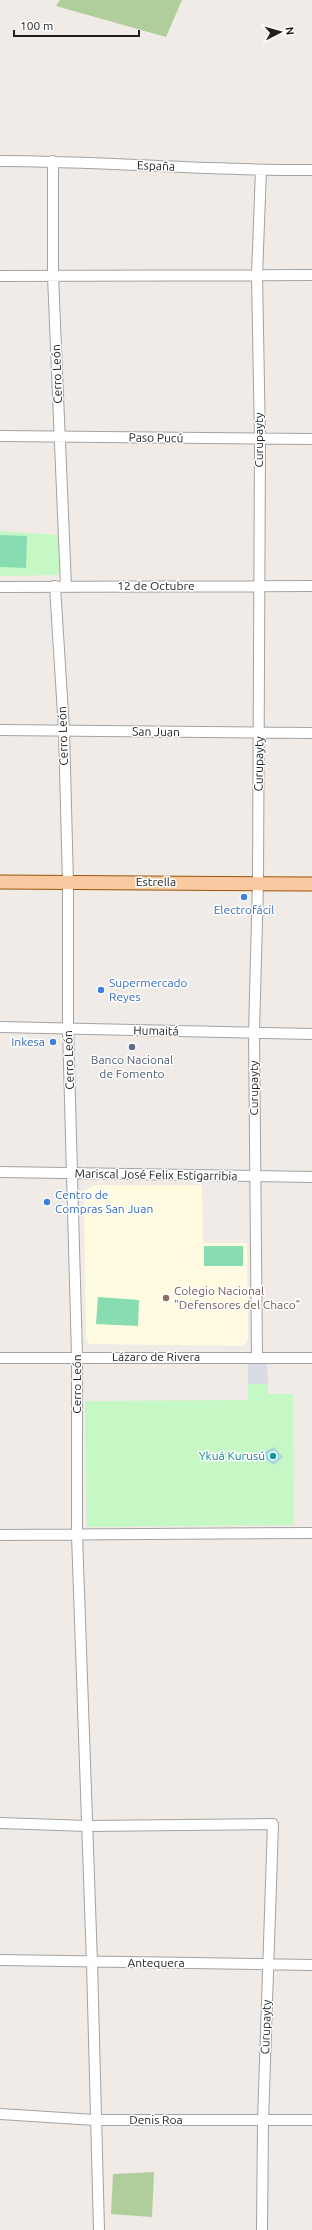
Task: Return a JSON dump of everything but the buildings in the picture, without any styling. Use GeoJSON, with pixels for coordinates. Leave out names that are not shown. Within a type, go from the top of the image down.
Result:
{"type":"FeatureCollection","features":[{"type":"Feature","properties":{"kind":"main road","name":"Estrella"},"geometry":{"type":"LineString","coordinates":[[0,882],[258,882],[312,884]]}},
{"type":"Feature","properties":{"kind":"street","name":"España"},"geometry":{"type":"LineString","coordinates":[[0,161],[53,161],[262,170],[312,170]]}},
{"type":"Feature","properties":{"kind":"street","name":"Cerro León"},"geometry":{"type":"LineString","coordinates":[[53,161],[54,276],[59,437],[66,586]]}},
{"type":"Feature","properties":{"kind":"street","name":"Curupayty"},"geometry":{"type":"LineString","coordinates":[[257,1358],[254,1176],[254,1033],[260,734],[260,440],[257,275],[262,170]]}},
{"type":"Feature","properties":{"kind":"street"},"geometry":{"type":"LineString","coordinates":[[0,276],[312,275]]}},
{"type":"Feature","properties":{"kind":"street","name":"Paso Pucú"},"geometry":{"type":"LineString","coordinates":[[0,436],[260,440],[312,439]]}},
{"type":"Feature","properties":{"kind":"street","name":"Cerro León"},"geometry":{"type":"LineString","coordinates":[[55,586],[64,730],[68,883],[68,1028],[77,1356],[77,1535],[92,1963],[95,2120]]}},
{"type":"Feature","properties":{"kind":"street","name":"12 de Octubre"},"geometry":{"type":"LineString","coordinates":[[0,587],[312,586]]}},
{"type":"Feature","properties":{"kind":"street","name":"San Juan"},"geometry":{"type":"LineString","coordinates":[[0,730],[260,734],[312,733]]}},
{"type":"Feature","properties":{"kind":"street","name":"Humaitá"},"geometry":{"type":"LineString","coordinates":[[0,1027],[312,1034]]}},
{"type":"Feature","properties":{"kind":"street","name":"Mariscal José Felix Estigarribia"},"geometry":{"type":"LineString","coordinates":[[0,1172],[312,1177]]}},
{"type":"Feature","properties":{"kind":"street","name":"Lázaro de Rivera"},"geometry":{"type":"LineString","coordinates":[[0,1358],[77,1356],[312,1358]]}},
{"type":"Feature","properties":{"kind":"street"},"geometry":{"type":"LineString","coordinates":[[0,1535],[312,1533]]}},
{"type":"Feature","properties":{"kind":"street"},"geometry":{"type":"LineString","coordinates":[[0,1823],[87,1826]]}},
{"type":"Feature","properties":{"kind":"street","name":"Curupayty"},"geometry":{"type":"LineString","coordinates":[[87,1826],[273,1824],[268,1964],[262,2230]]}},
{"type":"Feature","properties":{"kind":"street","name":"Antequera"},"geometry":{"type":"LineString","coordinates":[[0,1960],[92,1963],[312,1965]]}},
{"type":"Feature","properties":{"kind":"street","name":"Denis Roa"},"geometry":{"type":"LineString","coordinates":[[0,2114],[95,2120],[312,2120]]}},
{"type":"Feature","properties":{"kind":"street"},"geometry":{"type":"LineString","coordinates":[[95,2120],[99,2230]]}},
{"type":"Feature","properties":{"kind":"shaded area","name":"Colegio Nacional \"Defensores del Chaco\""},"geometry":{"type":"Polygon","coordinates":[[[93,1185],[202,1185],[203,1243],[247,1243],[248,1340],[243,1346],[89,1344],[86,1338],[84,1192],[93,1185]]]}},
{"type":"Feature","properties":{"kind":"shaded area"},"geometry":{"type":"Polygon","coordinates":[[[248,1364],[267,1364],[268,1384],[248,1384],[248,1364]]]}},
{"type":"Feature","properties":{"kind":"green space"},"geometry":{"type":"Polygon","coordinates":[[[60,0],[182,0],[166,37],[56,6],[60,0]]]}},
{"type":"Feature","properties":{"kind":"green space"},"geometry":{"type":"Polygon","coordinates":[[[0,531],[58,535],[60,575],[0,576],[0,531]]]}},
{"type":"Feature","properties":{"kind":"green space"},"geometry":{"type":"Polygon","coordinates":[[[0,535],[27,536],[26,568],[0,567],[0,535]]]}},
{"type":"Feature","properties":{"kind":"green space"},"geometry":{"type":"Polygon","coordinates":[[[204,1246],[243,1246],[243,1266],[204,1266],[204,1246]]]}},
{"type":"Feature","properties":{"kind":"green space"},"geometry":{"type":"Polygon","coordinates":[[[98,1297],[139,1300],[138,1326],[96,1324],[98,1297]]]}},
{"type":"Feature","properties":{"kind":"green space"},"geometry":{"type":"Polygon","coordinates":[[[248,1364],[267,1364],[268,1394],[293,1394],[294,1525],[87,1527],[85,1401],[248,1400],[248,1364]]]}},
{"type":"Feature","properties":{"kind":"green space"},"geometry":{"type":"Polygon","coordinates":[[[154,2172],[152,2217],[111,2214],[113,2174],[154,2172]]]}},
{"type":"Feature","properties":{"kind":"water"},"geometry":{"type":"Polygon","coordinates":[[[274,1447],[283,1457],[274,1465],[261,1456],[263,1453],[274,1447]]]}},
{"type":"Feature","properties":{"kind":"place","name":"Electrofácil"},"geometry":{"type":"Point","coordinates":[244,897]}},
{"type":"Feature","properties":{"kind":"place","name":"Supermercado Reyes"},"geometry":{"type":"Point","coordinates":[101,990]}},
{"type":"Feature","properties":{"kind":"place","name":"Inkesa"},"geometry":{"type":"Point","coordinates":[53,1042]}},
{"type":"Feature","properties":{"kind":"place","name":"Banco Nacional de Fomento"},"geometry":{"type":"Point","coordinates":[132,1047]}},
{"type":"Feature","properties":{"kind":"place","name":"Centro de Compras San Juan"},"geometry":{"type":"Point","coordinates":[47,1202]}},
{"type":"Feature","properties":{"kind":"place","name":"Colegio Nacional \"Defensores del Chaco\""},"geometry":{"type":"Point","coordinates":[166,1298]}},
{"type":"Feature","properties":{"kind":"place","name":"Ykuá Kurusú"},"geometry":{"type":"Point","coordinates":[273,1456]}}]}
